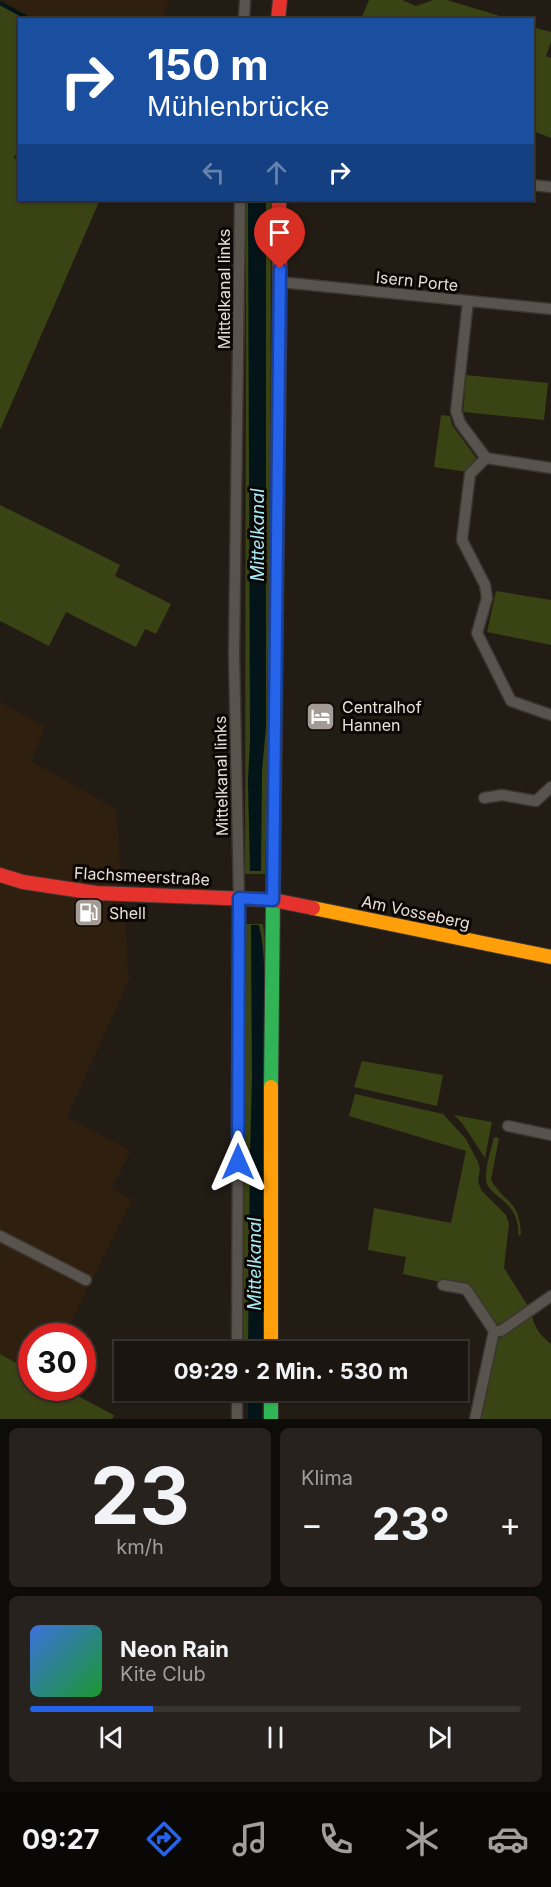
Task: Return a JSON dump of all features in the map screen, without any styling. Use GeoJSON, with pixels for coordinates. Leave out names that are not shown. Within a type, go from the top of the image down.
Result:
{"type":"FeatureCollection","features":[{"type":"Feature","properties":{"kind":"main road"},"geometry":{"type":"LineString","coordinates":[[278,18],[280,0]]}},
{"type":"Feature","properties":{"kind":"main road"},"geometry":{"type":"LineString","coordinates":[[271,1341],[255,899],[280,282],[279,201]]}},
{"type":"Feature","properties":{"kind":"main road","name":"Flachsmeerstraße"},"geometry":{"type":"LineString","coordinates":[[0,875],[23,882],[96,893],[255,899]]}},
{"type":"Feature","properties":{"kind":"main road","name":"Am Vosseberg"},"geometry":{"type":"LineString","coordinates":[[255,899],[422,929],[551,957]]}},
{"type":"Feature","properties":{"kind":"main road"},"geometry":{"type":"LineString","coordinates":[[271,1401],[271,1419]]}},
{"type":"Feature","properties":{"kind":"street"},"geometry":{"type":"LineString","coordinates":[[244,18],[245,0]]}},
{"type":"Feature","properties":{"kind":"street"},"geometry":{"type":"LineString","coordinates":[[534,185],[551,187]]}},
{"type":"Feature","properties":{"kind":"street","name":"Mittelkanal links"},"geometry":{"type":"LineString","coordinates":[[237,1341],[255,899],[234,654],[240,201]]}},
{"type":"Feature","properties":{"kind":"street","name":"Isern Porte"},"geometry":{"type":"LineString","coordinates":[[280,282],[551,309]]}},
{"type":"Feature","properties":{"kind":"street"},"geometry":{"type":"LineString","coordinates":[[468,301],[456,411],[460,423],[486,458],[551,468]]}},
{"type":"Feature","properties":{"kind":"street"},"geometry":{"type":"LineString","coordinates":[[486,458],[470,474],[462,540],[485,585],[487,598],[477,633],[511,701],[551,715]]}},
{"type":"Feature","properties":{"kind":"street"},"geometry":{"type":"LineString","coordinates":[[484,798],[502,795],[536,801],[551,787]]}},
{"type":"Feature","properties":{"kind":"street"},"geometry":{"type":"LineString","coordinates":[[508,1126],[551,1135]]}},
{"type":"Feature","properties":{"kind":"street"},"geometry":{"type":"LineString","coordinates":[[0,1236],[86,1280]]}},
{"type":"Feature","properties":{"kind":"street"},"geometry":{"type":"LineString","coordinates":[[443,1285],[466,1289],[494,1331],[475,1419]]}},
{"type":"Feature","properties":{"kind":"street"},"geometry":{"type":"LineString","coordinates":[[494,1331],[501,1331],[551,1296]]}},
{"type":"Feature","properties":{"kind":"street"},"geometry":{"type":"LineString","coordinates":[[237,1401],[237,1419]]}},
{"type":"Feature","properties":{"kind":"shaded area"},"geometry":{"type":"Polygon","coordinates":[[[0,0],[169,0],[163,18],[29,18],[0,3],[0,0]]]}},
{"type":"Feature","properties":{"kind":"shaded area"},"geometry":{"type":"Polygon","coordinates":[[[0,702],[45,727],[31,761],[116,809],[129,979],[67,1117],[131,1151],[111,1188],[132,1200],[70,1323],[18,1323],[18,1363],[0,1354],[0,702]]]}},
{"type":"Feature","properties":{"kind":"green space"},"geometry":{"type":"Polygon","coordinates":[[[369,0],[402,0],[416,6],[433,0],[447,0],[507,18],[361,18],[369,0]]]}},
{"type":"Feature","properties":{"kind":"green space"},"geometry":{"type":"Polygon","coordinates":[[[0,4],[28,18],[18,18],[18,150],[14,158],[18,160],[18,201],[99,202],[0,430],[0,4]]]}},
{"type":"Feature","properties":{"kind":"green space"},"geometry":{"type":"Polygon","coordinates":[[[534,28],[551,32],[551,42],[546,56],[551,58],[551,138],[534,131],[534,28]]]}},
{"type":"Feature","properties":{"kind":"green space"},"geometry":{"type":"Polygon","coordinates":[[[244,201],[267,201],[271,203],[270,688],[265,874],[245,874],[246,280],[244,201]]]}},
{"type":"Feature","properties":{"kind":"green space"},"geometry":{"type":"Polygon","coordinates":[[[466,375],[548,383],[544,420],[463,412],[466,375]]]}},
{"type":"Feature","properties":{"kind":"green space"},"geometry":{"type":"Polygon","coordinates":[[[441,415],[450,416],[452,425],[477,459],[467,472],[434,467],[441,415]]]}},
{"type":"Feature","properties":{"kind":"green space"},"geometry":{"type":"Polygon","coordinates":[[[0,505],[120,565],[115,576],[171,604],[156,634],[145,629],[136,647],[66,612],[49,646],[0,621],[0,505]]]}},
{"type":"Feature","properties":{"kind":"green space"},"geometry":{"type":"Polygon","coordinates":[[[496,591],[551,600],[551,645],[487,632],[496,591]]]}},
{"type":"Feature","properties":{"kind":"green space"},"geometry":{"type":"Polygon","coordinates":[[[246,924],[263,924],[265,940],[266,1341],[242,1341],[246,924]]]}},
{"type":"Feature","properties":{"kind":"green space"},"geometry":{"type":"Polygon","coordinates":[[[362,1061],[443,1075],[437,1106],[354,1087],[362,1061]]]}},
{"type":"Feature","properties":{"kind":"green space"},"geometry":{"type":"Polygon","coordinates":[[[355,1094],[443,1114],[466,1139],[478,1162],[480,1169],[478,1182],[482,1191],[506,1215],[509,1224],[504,1268],[528,1306],[500,1325],[494,1323],[469,1286],[403,1274],[406,1257],[368,1250],[374,1208],[451,1223],[466,1151],[349,1116],[355,1094]]]}},
{"type":"Feature","properties":{"kind":"green space"},"geometry":{"type":"Polygon","coordinates":[[[454,1115],[492,1122],[485,1158],[462,1123],[454,1115]]]}},
{"type":"Feature","properties":{"kind":"green space"},"geometry":{"type":"Polygon","coordinates":[[[494,1137],[499,1138],[491,1180],[518,1214],[521,1234],[518,1236],[515,1215],[510,1207],[492,1191],[486,1180],[487,1164],[494,1137]]]}},
{"type":"Feature","properties":{"kind":"green space"},"geometry":{"type":"Polygon","coordinates":[[[532,1316],[539,1332],[551,1344],[551,1419],[480,1419],[495,1341],[532,1316]]]}},
{"type":"Feature","properties":{"kind":"green space"},"geometry":{"type":"Polygon","coordinates":[[[0,1354],[18,1364],[18,1401],[88,1401],[114,1415],[112,1419],[0,1419],[0,1354]]]}},
{"type":"Feature","properties":{"kind":"water","name":"Mittelkanal"},"geometry":{"type":"Polygon","coordinates":[[[248,201],[266,201],[266,726],[262,772],[261,871],[250,871],[248,781],[250,741],[248,201]]]}},
{"type":"Feature","properties":{"kind":"water","name":"Mittelkanal"},"geometry":{"type":"Polygon","coordinates":[[[251,925],[259,925],[264,959],[266,1017],[263,1341],[248,1341],[252,1076],[251,925]]]}},
{"type":"Feature","properties":{"kind":"water"},"geometry":{"type":"Polygon","coordinates":[[[248,1401],[262,1401],[262,1419],[248,1419],[248,1401]]]}},
{"type":"Feature","properties":{"kind":"waterway"},"geometry":{"type":"LineString","coordinates":[[0,3],[27,18]]}},
{"type":"Feature","properties":{"kind":"traffic: fast"},"geometry":{"type":"LineString","coordinates":[[271,1087],[276,617]]}},
{"type":"Feature","properties":{"kind":"traffic: fast"},"geometry":{"type":"LineString","coordinates":[[271,1401],[271,1419]]}},
{"type":"Feature","properties":{"kind":"traffic: slow"},"geometry":{"type":"LineString","coordinates":[[313,908],[551,957]]}},
{"type":"Feature","properties":{"kind":"traffic: slow"},"geometry":{"type":"LineString","coordinates":[[271,1087],[271,1341]]}},
{"type":"Feature","properties":{"kind":"traffic: jam"},"geometry":{"type":"LineString","coordinates":[[278,18],[280,0]]}},
{"type":"Feature","properties":{"kind":"traffic: jam"},"geometry":{"type":"LineString","coordinates":[[276,617],[279,201]]}},
{"type":"Feature","properties":{"kind":"traffic: jam"},"geometry":{"type":"LineString","coordinates":[[0,875],[23,882],[96,893],[273,900],[313,908]]}},
{"type":"Feature","properties":{"kind":"place","name":"Centralhof Hannen"},"geometry":{"type":"Point","coordinates":[321,716]}},
{"type":"Feature","properties":{"kind":"place","name":"Shell"},"geometry":{"type":"Point","coordinates":[88,913]}},
{"type":"Feature","properties":{"kind":"route"},"geometry":{"type":"LineString","coordinates":[[238,1162],[239,898],[273,900],[280,269]]}}]}
